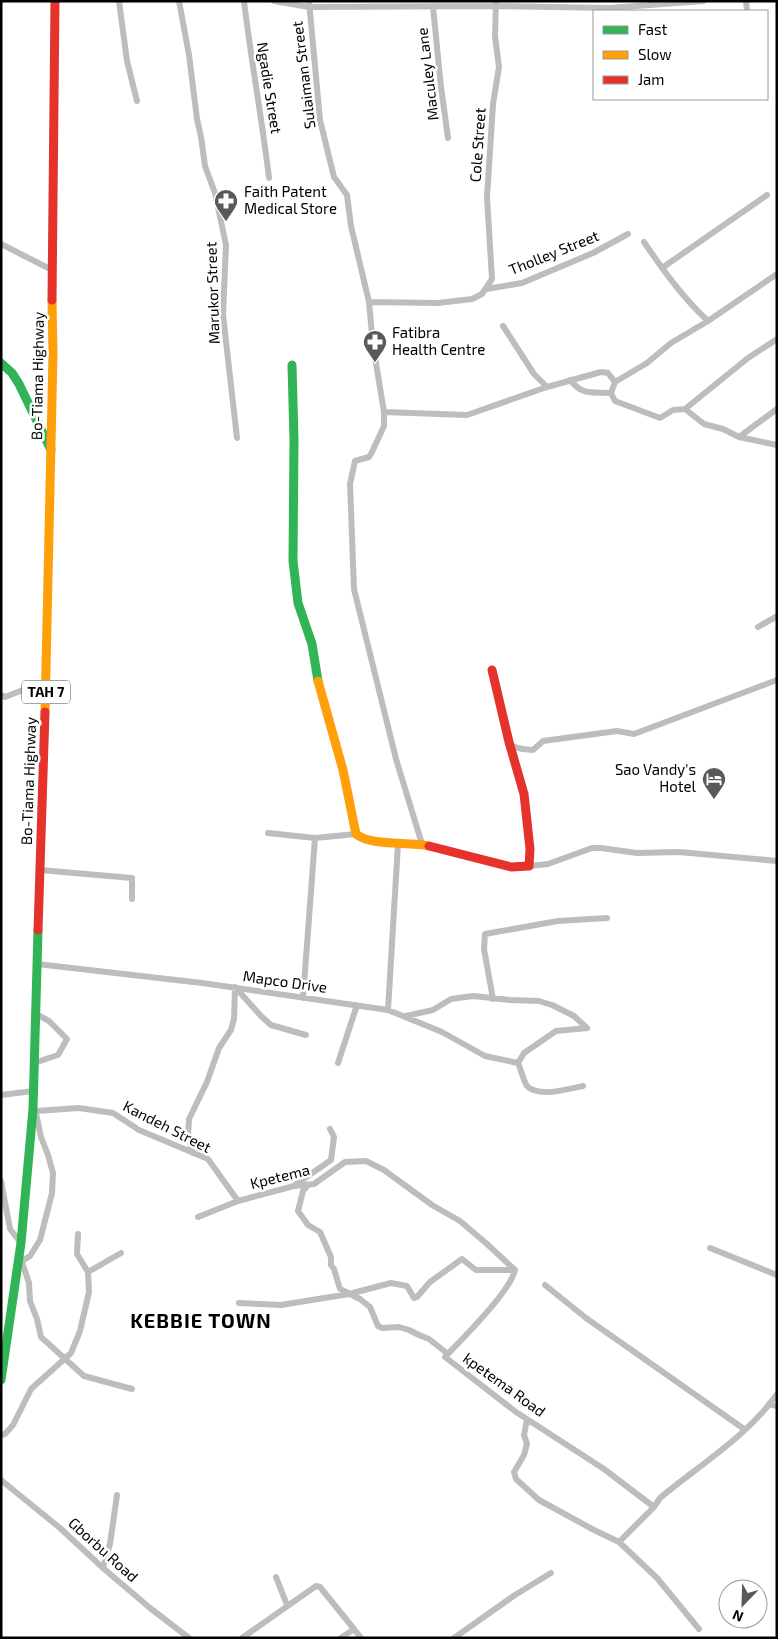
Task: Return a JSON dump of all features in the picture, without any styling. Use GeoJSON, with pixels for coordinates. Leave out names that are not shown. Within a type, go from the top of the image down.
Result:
{"type":"FeatureCollection","features":[{"type":"Feature","properties":{"kind":"main road","name":"Bo-Tiama Highway"},"geometry":{"type":"LineString","coordinates":[[1,1380],[4,1343],[20,1263],[20,1243],[34,1110],[33,1091],[44,780],[53,354],[55,1]]}},
{"type":"Feature","properties":{"kind":"main road"},"geometry":{"type":"LineString","coordinates":[[1,363],[10,370],[20,383],[51,450]]}},
{"type":"Feature","properties":{"kind":"main road"},"geometry":{"type":"LineString","coordinates":[[292,365],[294,561],[298,603],[312,644],[320,690],[343,770],[356,834],[361,838],[398,844],[422,844],[511,867],[529,866],[530,849],[524,794],[510,746],[492,670]]}},
{"type":"Feature","properties":{"kind":"street"},"geometry":{"type":"LineString","coordinates":[[119,1],[127,61],[137,101]]}},
{"type":"Feature","properties":{"kind":"street","name":"Marukor Street"},"geometry":{"type":"LineString","coordinates":[[179,1],[190,55],[197,119],[205,166],[215,193],[226,245],[223,315],[238,438]]}},
{"type":"Feature","properties":{"kind":"street","name":"Ngadie Street"},"geometry":{"type":"LineString","coordinates":[[244,1],[269,178]]}},
{"type":"Feature","properties":{"kind":"street"},"geometry":{"type":"LineString","coordinates":[[274,1],[309,4],[432,7],[443,4],[496,4],[610,8],[703,1]]}},
{"type":"Feature","properties":{"kind":"street","name":"Sulaiman Street"},"geometry":{"type":"LineString","coordinates":[[309,4],[320,120],[334,177],[347,195],[351,226],[368,302]]}},
{"type":"Feature","properties":{"kind":"street","name":"Cole Street"},"geometry":{"type":"LineString","coordinates":[[487,289],[492,279],[487,197],[494,104],[499,67],[495,36],[496,4]]}},
{"type":"Feature","properties":{"kind":"street","name":"Maculey Lane"},"geometry":{"type":"LineString","coordinates":[[432,7],[448,138]]}},
{"type":"Feature","properties":{"kind":"street"},"geometry":{"type":"LineString","coordinates":[[662,268],[767,195]]}},
{"type":"Feature","properties":{"kind":"street","name":"Tholley Street"},"geometry":{"type":"LineString","coordinates":[[368,302],[445,303],[477,297],[487,289],[522,283],[593,253],[628,234]]}},
{"type":"Feature","properties":{"kind":"street"},"geometry":{"type":"LineString","coordinates":[[644,242],[693,307],[708,321]]}},
{"type":"Feature","properties":{"kind":"street"},"geometry":{"type":"LineString","coordinates":[[1,244],[52,270]]}},
{"type":"Feature","properties":{"kind":"street"},"geometry":{"type":"LineString","coordinates":[[777,274],[708,321],[671,343],[647,363],[615,382],[611,393],[615,401],[660,418],[673,410],[685,409],[748,358],[777,339]]}},
{"type":"Feature","properties":{"kind":"street"},"geometry":{"type":"LineString","coordinates":[[368,302],[372,345],[384,412],[384,426],[369,456],[355,461],[350,484],[354,589],[396,759],[422,844]]}},
{"type":"Feature","properties":{"kind":"street"},"geometry":{"type":"LineString","coordinates":[[503,326],[534,374],[547,387]]}},
{"type":"Feature","properties":{"kind":"street"},"geometry":{"type":"LineString","coordinates":[[384,412],[467,416],[547,387],[601,372],[608,373],[615,382]]}},
{"type":"Feature","properties":{"kind":"street"},"geometry":{"type":"LineString","coordinates":[[570,380],[584,393],[611,393]]}},
{"type":"Feature","properties":{"kind":"street"},"geometry":{"type":"LineString","coordinates":[[685,409],[704,424],[723,429],[739,437],[777,445]]}},
{"type":"Feature","properties":{"kind":"street"},"geometry":{"type":"LineString","coordinates":[[739,437],[777,409]]}},
{"type":"Feature","properties":{"kind":"street"},"geometry":{"type":"LineString","coordinates":[[758,627],[777,616]]}},
{"type":"Feature","properties":{"kind":"street"},"geometry":{"type":"LineString","coordinates":[[510,746],[523,750],[533,750],[543,741],[617,731],[634,734],[777,680]]}},
{"type":"Feature","properties":{"kind":"street"},"geometry":{"type":"LineString","coordinates":[[1,695],[5,697],[23,690],[46,691]]}},
{"type":"Feature","properties":{"kind":"street"},"geometry":{"type":"LineString","coordinates":[[268,833],[315,838],[356,834]]}},
{"type":"Feature","properties":{"kind":"street"},"geometry":{"type":"LineString","coordinates":[[303,998],[315,838]]}},
{"type":"Feature","properties":{"kind":"street"},"geometry":{"type":"LineString","coordinates":[[388,1010],[398,844]]}},
{"type":"Feature","properties":{"kind":"street"},"geometry":{"type":"LineString","coordinates":[[529,866],[548,864],[592,848],[637,853],[679,852],[777,860]]}},
{"type":"Feature","properties":{"kind":"street"},"geometry":{"type":"LineString","coordinates":[[40,870],[132,878],[132,899]]}},
{"type":"Feature","properties":{"kind":"street"},"geometry":{"type":"LineString","coordinates":[[493,999],[490,972],[484,948],[485,934],[558,921],[607,918]]}},
{"type":"Feature","properties":{"kind":"street","name":"Mapco Drive"},"geometry":{"type":"LineString","coordinates":[[37,964],[234,987],[388,1010],[442,1032],[484,1056],[518,1063]]}},
{"type":"Feature","properties":{"kind":"street"},"geometry":{"type":"LineString","coordinates":[[234,987],[271,1024],[306,1035]]}},
{"type":"Feature","properties":{"kind":"street"},"geometry":{"type":"LineString","coordinates":[[192,1152],[188,1136],[189,1119],[207,1082],[219,1048],[230,1030],[234,1019],[234,987]]}},
{"type":"Feature","properties":{"kind":"street"},"geometry":{"type":"LineString","coordinates":[[404,1016],[433,1010],[451,999],[473,996],[539,1001],[552,1005],[574,1016],[587,1028],[556,1031],[528,1049],[518,1063],[527,1086],[536,1091],[549,1092],[583,1086]]}},
{"type":"Feature","properties":{"kind":"street"},"geometry":{"type":"LineString","coordinates":[[338,1063],[357,1005]]}},
{"type":"Feature","properties":{"kind":"street"},"geometry":{"type":"LineString","coordinates":[[34,1064],[58,1055],[67,1038],[49,1021],[36,1014]]}},
{"type":"Feature","properties":{"kind":"street"},"geometry":{"type":"LineString","coordinates":[[1,1095],[33,1091]]}},
{"type":"Feature","properties":{"kind":"street","name":"Kandeh Street"},"geometry":{"type":"LineString","coordinates":[[34,1110],[79,1108],[113,1113],[139,1130],[208,1159],[238,1201]]}},
{"type":"Feature","properties":{"kind":"street"},"geometry":{"type":"LineString","coordinates":[[34,1110],[52,1173],[52,1193],[40,1240],[30,1256],[20,1263],[29,1283],[30,1301],[42,1337],[84,1376],[132,1389]]}},
{"type":"Feature","properties":{"kind":"street"},"geometry":{"type":"LineString","coordinates":[[294,1186],[331,1160],[334,1137],[330,1129]]}},
{"type":"Feature","properties":{"kind":"street","name":"Kpetema"},"geometry":{"type":"LineString","coordinates":[[198,1217],[238,1201],[294,1186],[314,1184],[345,1162],[366,1160],[384,1170],[432,1205],[460,1221],[515,1270]]}},
{"type":"Feature","properties":{"kind":"street"},"geometry":{"type":"LineString","coordinates":[[1,1181],[10,1229],[20,1243]]}},
{"type":"Feature","properties":{"kind":"street"},"geometry":{"type":"LineString","coordinates":[[308,1185],[303,1191],[298,1211],[308,1225],[320,1232],[331,1257],[331,1265],[340,1289],[360,1299],[370,1307],[378,1326],[382,1328],[399,1327],[409,1330],[429,1338],[448,1354]]}},
{"type":"Feature","properties":{"kind":"street"},"geometry":{"type":"LineString","coordinates":[[1,1435],[5,1434],[13,1425],[31,1389],[71,1353],[80,1330],[89,1292],[88,1272],[77,1254],[78,1234]]}},
{"type":"Feature","properties":{"kind":"street"},"geometry":{"type":"LineString","coordinates":[[710,1248],[777,1275]]}},
{"type":"Feature","properties":{"kind":"street"},"geometry":{"type":"LineString","coordinates":[[88,1272],[121,1253]]}},
{"type":"Feature","properties":{"kind":"street"},"geometry":{"type":"LineString","coordinates":[[239,1303],[281,1305],[349,1294],[391,1283],[407,1286],[414,1298],[430,1282],[462,1259],[476,1270],[515,1270]]}},
{"type":"Feature","properties":{"kind":"street","name":"kpetema Road"},"geometry":{"type":"LineString","coordinates":[[515,1270],[513,1278],[497,1300],[445,1357],[527,1420],[604,1469],[654,1507]]}},
{"type":"Feature","properties":{"kind":"street"},"geometry":{"type":"LineString","coordinates":[[545,1285],[586,1318],[744,1429]]}},
{"type":"Feature","properties":{"kind":"street"},"geometry":{"type":"LineString","coordinates":[[619,1542],[654,1507],[660,1498],[744,1429],[777,1394]]}},
{"type":"Feature","properties":{"kind":"street"},"geometry":{"type":"LineString","coordinates":[[769,1404],[777,1406]]}},
{"type":"Feature","properties":{"kind":"street"},"geometry":{"type":"LineString","coordinates":[[527,1420],[524,1434],[527,1444],[524,1455],[514,1472],[516,1479],[539,1500],[619,1542],[657,1578],[699,1629]]}},
{"type":"Feature","properties":{"kind":"street","name":"Gborbu Road"},"geometry":{"type":"LineString","coordinates":[[1,1480],[60,1528],[103,1568],[189,1638]]}},
{"type":"Feature","properties":{"kind":"street"},"geometry":{"type":"LineString","coordinates":[[103,1568],[110,1544],[117,1495]]}},
{"type":"Feature","properties":{"kind":"street"},"geometry":{"type":"LineString","coordinates":[[454,1638],[515,1595],[551,1574]]}},
{"type":"Feature","properties":{"kind":"street"},"geometry":{"type":"LineString","coordinates":[[276,1577],[287,1605]]}},
{"type":"Feature","properties":{"kind":"street"},"geometry":{"type":"LineString","coordinates":[[242,1638],[316,1586],[320,1587],[361,1638]]}},
{"type":"Feature","properties":{"kind":"street"},"geometry":{"type":"LineString","coordinates":[[341,1638],[354,1629]]}},
{"type":"Feature","properties":{"kind":"traffic: fast"},"geometry":{"type":"LineString","coordinates":[[1,363],[12,373],[19,384],[51,450]]}},
{"type":"Feature","properties":{"kind":"traffic: fast"},"geometry":{"type":"LineString","coordinates":[[292,365],[294,440],[293,561],[298,603],[312,644],[318,681]]}},
{"type":"Feature","properties":{"kind":"traffic: fast"},"geometry":{"type":"LineString","coordinates":[[1,1380],[21,1243],[33,1109],[38,930]]}},
{"type":"Feature","properties":{"kind":"traffic: slow"},"geometry":{"type":"LineString","coordinates":[[45,712],[53,354],[52,300]]}},
{"type":"Feature","properties":{"kind":"traffic: slow"},"geometry":{"type":"LineString","coordinates":[[318,681],[343,770],[356,834],[371,841],[429,846]]}},
{"type":"Feature","properties":{"kind":"traffic: jam"},"geometry":{"type":"LineString","coordinates":[[52,300],[55,1]]}},
{"type":"Feature","properties":{"kind":"traffic: jam"},"geometry":{"type":"LineString","coordinates":[[429,846],[511,867],[529,866],[530,849],[524,794],[509,742],[492,670]]}},
{"type":"Feature","properties":{"kind":"traffic: jam"},"geometry":{"type":"LineString","coordinates":[[38,930],[45,712]]}},
{"type":"Feature","properties":{"kind":"place","name":"Faith Patent Medical Store"},"geometry":{"type":"Point","coordinates":[226,222]}},
{"type":"Feature","properties":{"kind":"place","name":"Fatibra Health Centre"},"geometry":{"type":"Point","coordinates":[375,363]}},
{"type":"Feature","properties":{"kind":"place","name":"Sao Vandy's Hotel"},"geometry":{"type":"Point","coordinates":[714,800]}},
{"type":"Feature","properties":{"kind":"district","name":"KEBBIE TOWN"},"geometry":{"type":"Point","coordinates":[201,1321]}}]}
